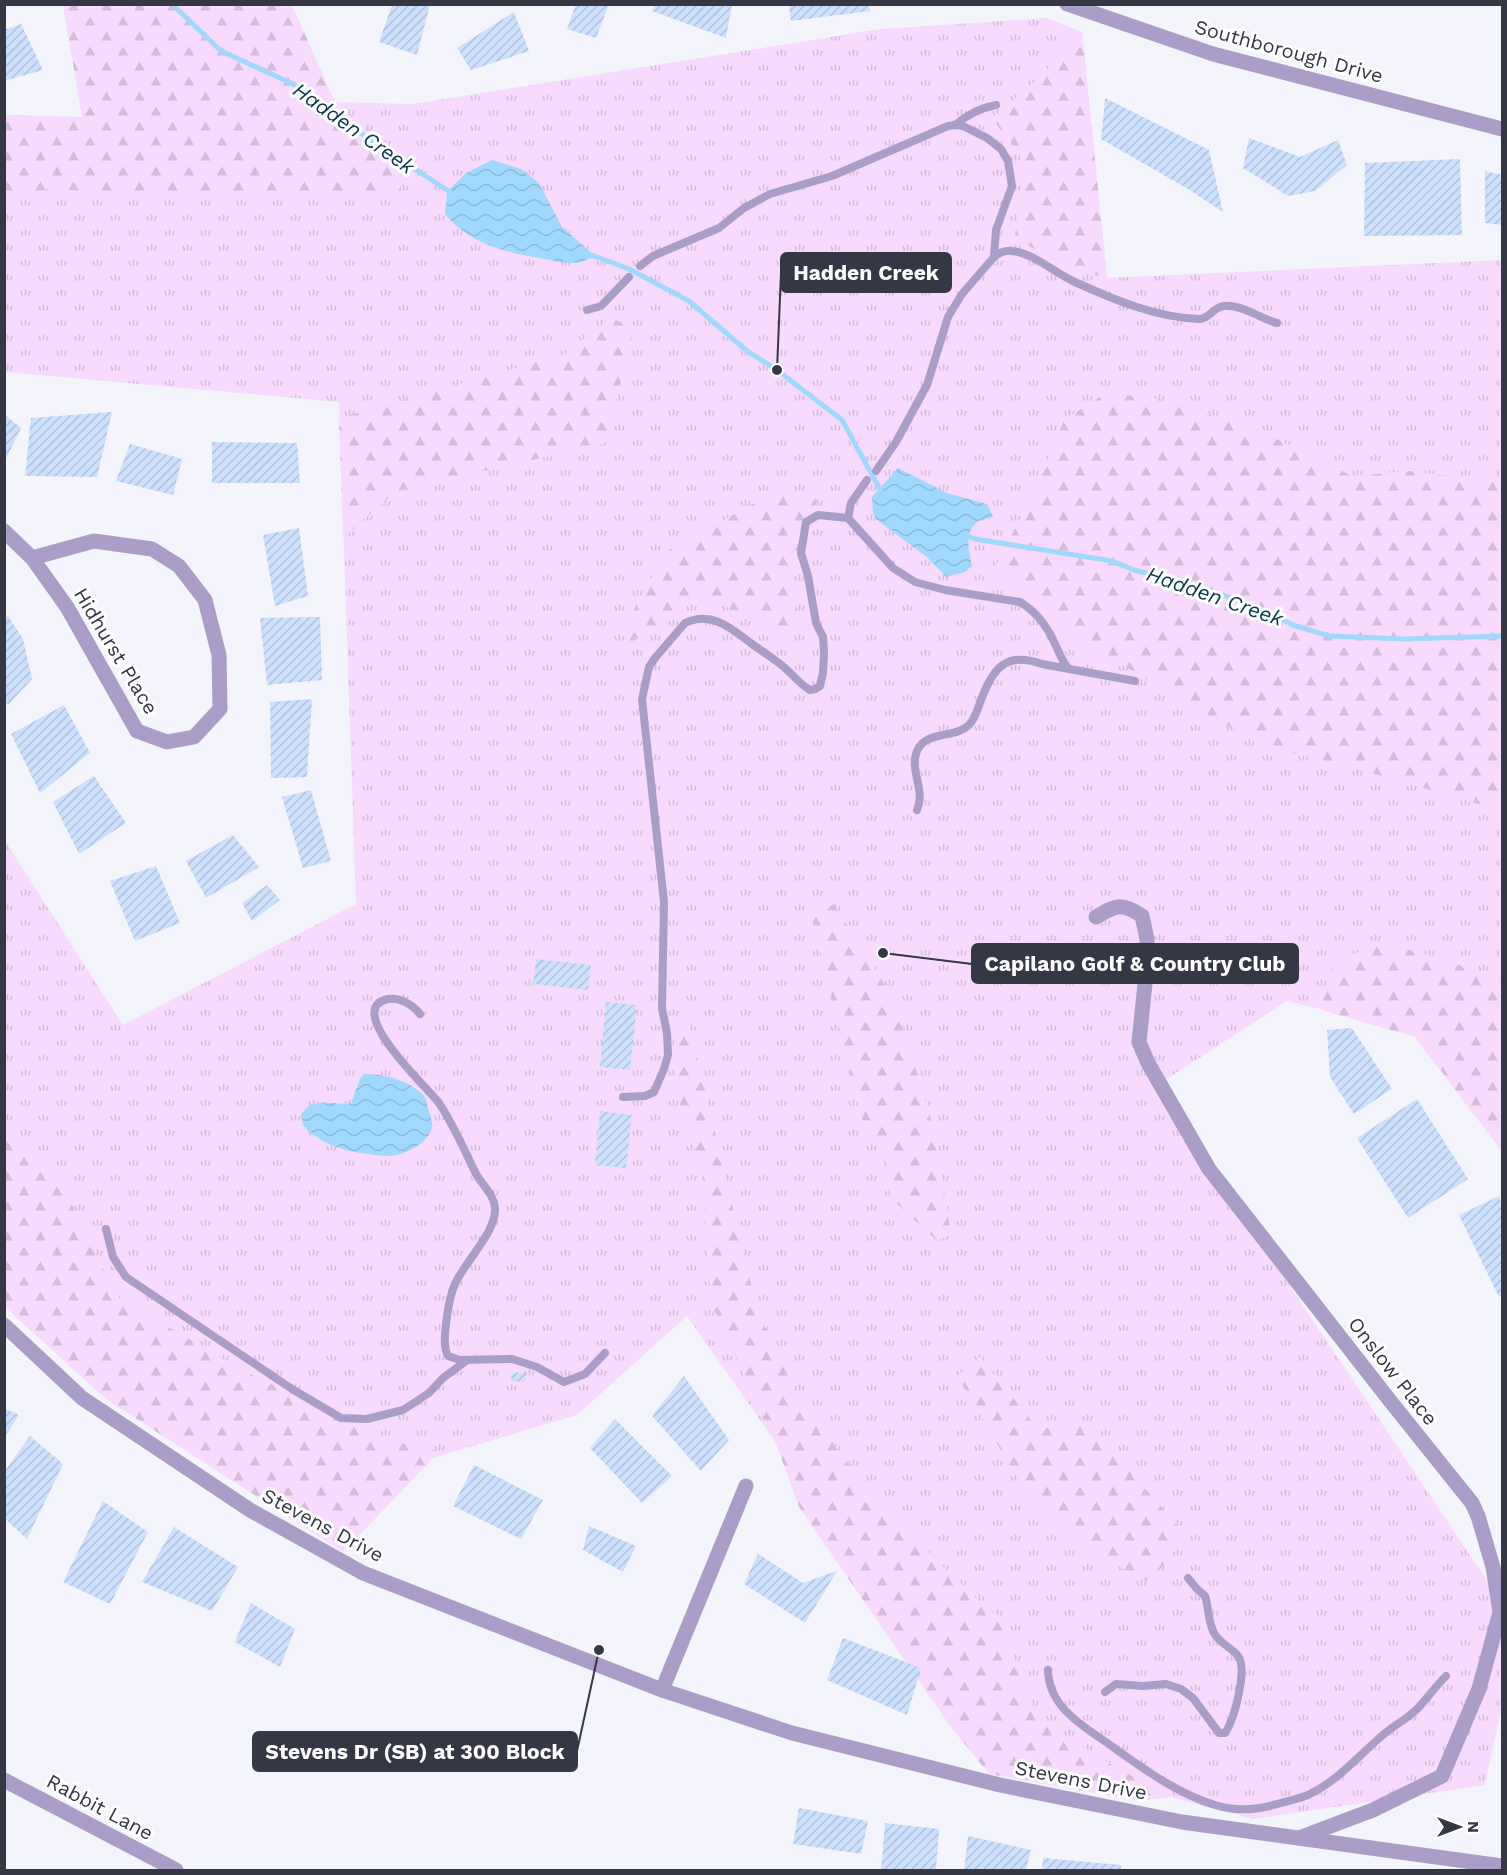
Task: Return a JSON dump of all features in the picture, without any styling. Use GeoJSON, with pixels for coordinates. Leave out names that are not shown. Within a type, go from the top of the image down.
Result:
{"type":"FeatureCollection","features":[{"type":"Feature","properties":{"kind":"street","name":"Southborough Drive"},"geometry":{"type":"LineString","coordinates":[[1067,4],[1214,54],[1503,129]]}},
{"type":"Feature","properties":{"kind":"street","name":"Hidhurst Place"},"geometry":{"type":"LineString","coordinates":[[4,531],[32,558],[68,607],[137,731],[167,742],[194,737],[220,709],[219,655],[205,600],[179,566],[152,549],[94,541],[32,558]]}},
{"type":"Feature","properties":{"kind":"street","name":"Onslow Place"},"geometry":{"type":"LineString","coordinates":[[1096,917],[1114,906],[1130,908],[1142,916],[1147,939],[1147,964],[1139,1042],[1148,1063],[1209,1169],[1398,1412],[1472,1503],[1493,1566],[1500,1612],[1479,1689],[1442,1776],[1373,1810],[1299,1838]]}},
{"type":"Feature","properties":{"kind":"street","name":"Stevens Drive"},"geometry":{"type":"LineString","coordinates":[[4,1325],[82,1398],[250,1510],[363,1573],[662,1690],[792,1733],[1000,1785],[1182,1822],[1503,1866]]}},
{"type":"Feature","properties":{"kind":"street"},"geometry":{"type":"LineString","coordinates":[[662,1690],[746,1486]]}},
{"type":"Feature","properties":{"kind":"street","name":"Rabbit Lane"},"geometry":{"type":"LineString","coordinates":[[4,1780],[176,1870]]}},
{"type":"Feature","properties":{"kind":"lane"},"geometry":{"type":"LineString","coordinates":[[640,266],[653,256],[720,228],[744,208],[770,194],[832,176],[955,125],[980,108],[996,105]]}},
{"type":"Feature","properties":{"kind":"lane"},"geometry":{"type":"LineString","coordinates":[[955,125],[963,126],[987,138],[1001,149],[1008,161],[1012,186],[996,230],[994,257]]}},
{"type":"Feature","properties":{"kind":"lane"},"geometry":{"type":"LineString","coordinates":[[876,471],[896,442],[927,385],[948,317],[962,294],[994,257],[1007,251],[1024,255],[1074,282],[1144,309],[1204,319],[1219,308],[1227,306],[1252,312],[1265,320],[1277,323]]}},
{"type":"Feature","properties":{"kind":"lane"},"geometry":{"type":"LineString","coordinates":[[587,310],[601,306],[630,277]]}},
{"type":"Feature","properties":{"kind":"lane"},"geometry":{"type":"LineString","coordinates":[[849,518],[851,503],[867,480]]}},
{"type":"Feature","properties":{"kind":"lane"},"geometry":{"type":"LineString","coordinates":[[623,1097],[645,1096],[654,1092],[668,1055],[662,1008],[663,902],[642,708],[643,687],[649,667],[686,623],[691,620],[711,620],[727,624],[772,657],[807,688],[810,690],[817,688],[820,686],[824,673],[824,643],[816,623],[808,576],[801,553],[802,537],[806,522],[818,515],[849,518],[893,568],[915,582],[945,590],[1020,602],[1029,607],[1037,613],[1069,669]]}},
{"type":"Feature","properties":{"kind":"lane"},"geometry":{"type":"LineString","coordinates":[[917,810],[920,791],[914,764],[920,746],[927,739],[953,733],[968,726],[994,672],[999,667],[1014,659],[1030,660],[1135,681]]}},
{"type":"Feature","properties":{"kind":"lane"},"geometry":{"type":"LineString","coordinates":[[420,1014],[411,1005],[394,999],[379,1003],[375,1011],[380,1031],[390,1048],[442,1108],[494,1204],[495,1214],[489,1228],[455,1283],[449,1301],[445,1348],[448,1356],[453,1359],[468,1360],[512,1359],[537,1367],[564,1382],[585,1374],[605,1353]]}},
{"type":"Feature","properties":{"kind":"lane"},"geometry":{"type":"LineString","coordinates":[[106,1229],[113,1257],[126,1277],[292,1389],[341,1418],[367,1419],[403,1410],[429,1393],[458,1366],[468,1360]]}},
{"type":"Feature","properties":{"kind":"lane"},"geometry":{"type":"LineString","coordinates":[[1105,1692],[1116,1684],[1143,1686],[1166,1684],[1181,1689],[1193,1698],[1219,1733],[1225,1733],[1230,1726],[1237,1701],[1242,1666],[1238,1656],[1213,1632],[1205,1596],[1188,1578]]}},
{"type":"Feature","properties":{"kind":"lane"},"geometry":{"type":"LineString","coordinates":[[1048,1670],[1048,1678],[1055,1698],[1070,1716],[1135,1763],[1170,1784],[1208,1803],[1240,1809],[1261,1809],[1301,1798],[1324,1786],[1418,1708],[1446,1676]]}},
{"type":"Feature","properties":{"kind":"green space"},"geometry":{"type":"Polygon","coordinates":[[[63,5],[292,5],[335,102],[403,157],[400,196],[205,197],[51,189],[5,195],[5,115],[82,117],[63,5]]]}},
{"type":"Feature","properties":{"kind":"green space"},"geometry":{"type":"Polygon","coordinates":[[[1047,18],[1082,32],[1107,278],[1502,260],[1502,1151],[1410,1031],[1287,1001],[1156,1086],[1502,1603],[1502,1705],[1485,1785],[1253,1819],[992,1750],[687,1316],[577,1415],[433,1458],[5,1307],[5,841],[123,1025],[356,904],[339,402],[5,372],[5,115],[82,118],[335,102],[413,104],[880,29],[1047,18]]]}},
{"type":"Feature","properties":{"kind":"green space"},"geometry":{"type":"Polygon","coordinates":[[[1082,32],[1107,278],[1058,262],[1015,236],[1024,161],[992,118],[1039,78],[1082,32]]]}},
{"type":"Feature","properties":{"kind":"green space"},"geometry":{"type":"Polygon","coordinates":[[[610,318],[634,327],[606,443],[396,491],[343,538],[339,418],[566,354],[610,318]]]}},
{"type":"Feature","properties":{"kind":"green space"},"geometry":{"type":"Polygon","coordinates":[[[1106,393],[1154,398],[1258,430],[1352,476],[1410,471],[1502,483],[1502,808],[1489,807],[1358,769],[1261,745],[1122,665],[1086,653],[1036,600],[995,568],[1038,483],[1064,420],[1106,393]]]}},
{"type":"Feature","properties":{"kind":"green space"},"geometry":{"type":"Polygon","coordinates":[[[780,489],[809,492],[817,501],[786,585],[797,608],[801,628],[784,634],[721,604],[694,602],[620,650],[635,607],[667,551],[780,489]]]}},
{"type":"Feature","properties":{"kind":"green space"},"geometry":{"type":"Polygon","coordinates":[[[834,904],[896,1003],[934,1129],[951,1234],[937,1241],[891,1198],[882,1150],[862,1119],[812,916],[834,904]]]}},
{"type":"Feature","properties":{"kind":"green space"},"geometry":{"type":"Polygon","coordinates":[[[1382,943],[1445,959],[1502,983],[1502,1151],[1415,1037],[1321,1010],[1333,962],[1382,943]]]}},
{"type":"Feature","properties":{"kind":"green space"},"geometry":{"type":"Polygon","coordinates":[[[688,1019],[758,1313],[796,1391],[870,1494],[971,1594],[1000,1617],[1035,1717],[1114,1766],[1170,1797],[1139,1801],[989,1774],[950,1726],[799,1507],[775,1441],[711,1303],[702,1170],[675,1088],[674,1034],[688,1019]]]}},
{"type":"Feature","properties":{"kind":"green space"},"geometry":{"type":"Polygon","coordinates":[[[4,1132],[66,1191],[93,1251],[119,1298],[235,1366],[381,1439],[440,1451],[343,1552],[107,1400],[5,1307],[4,1132]]]}},
{"type":"Feature","properties":{"kind":"green space"},"geometry":{"type":"Polygon","coordinates":[[[980,1357],[1038,1429],[1088,1423],[1177,1525],[1172,1558],[1146,1581],[1083,1547],[1024,1489],[957,1376],[980,1357]]]}},
{"type":"Feature","properties":{"kind":"water"},"geometry":{"type":"Polygon","coordinates":[[[492,160],[521,169],[539,183],[562,227],[595,256],[582,262],[570,263],[516,254],[490,246],[467,234],[456,225],[445,214],[447,192],[466,173],[492,160]]]}},
{"type":"Feature","properties":{"kind":"water"},"geometry":{"type":"Polygon","coordinates":[[[898,468],[947,493],[987,504],[993,517],[979,521],[971,530],[968,542],[972,566],[965,572],[946,577],[928,558],[876,519],[872,497],[898,468]]]}},
{"type":"Feature","properties":{"kind":"water"},"geometry":{"type":"Polygon","coordinates":[[[364,1074],[396,1079],[418,1090],[424,1096],[432,1125],[430,1133],[423,1142],[408,1151],[392,1156],[360,1153],[328,1144],[303,1125],[301,1115],[312,1105],[351,1103],[364,1074]]]}},
{"type":"Feature","properties":{"kind":"building"},"geometry":{"type":"Polygon","coordinates":[[[576,4],[609,4],[596,38],[567,29],[576,4]]]}},
{"type":"Feature","properties":{"kind":"building"},"geometry":{"type":"Polygon","coordinates":[[[655,4],[732,4],[726,38],[652,11],[655,4]]]}},
{"type":"Feature","properties":{"kind":"building"},"geometry":{"type":"Polygon","coordinates":[[[392,5],[430,5],[417,55],[379,42],[392,5]]]}},
{"type":"Feature","properties":{"kind":"building"},"geometry":{"type":"Polygon","coordinates":[[[789,5],[869,5],[870,11],[791,21],[789,5]]]}},
{"type":"Feature","properties":{"kind":"building"},"geometry":{"type":"Polygon","coordinates":[[[514,12],[529,51],[471,70],[457,48],[514,12]]]}},
{"type":"Feature","properties":{"kind":"building"},"geometry":{"type":"Polygon","coordinates":[[[21,24],[43,70],[4,81],[4,30],[21,24]]]}},
{"type":"Feature","properties":{"kind":"building"},"geometry":{"type":"Polygon","coordinates":[[[1105,98],[1209,150],[1223,212],[1101,139],[1105,98]]]}},
{"type":"Feature","properties":{"kind":"building"},"geometry":{"type":"Polygon","coordinates":[[[1249,138],[1300,157],[1338,140],[1347,165],[1315,191],[1288,196],[1243,168],[1249,138]]]}},
{"type":"Feature","properties":{"kind":"building"},"geometry":{"type":"Polygon","coordinates":[[[1460,159],[1462,235],[1364,236],[1365,163],[1460,159]]]}},
{"type":"Feature","properties":{"kind":"building"},"geometry":{"type":"Polygon","coordinates":[[[1485,171],[1502,175],[1502,225],[1485,223],[1485,171]]]}},
{"type":"Feature","properties":{"kind":"building"},"geometry":{"type":"Polygon","coordinates":[[[112,412],[97,477],[25,476],[31,418],[112,412]]]}},
{"type":"Feature","properties":{"kind":"building"},"geometry":{"type":"Polygon","coordinates":[[[4,414],[21,428],[4,463],[4,414]]]}},
{"type":"Feature","properties":{"kind":"building"},"geometry":{"type":"Polygon","coordinates":[[[212,442],[297,443],[300,483],[212,483],[212,442]]]}},
{"type":"Feature","properties":{"kind":"building"},"geometry":{"type":"Polygon","coordinates":[[[130,444],[182,459],[173,495],[116,481],[130,444]]]}},
{"type":"Feature","properties":{"kind":"building"},"geometry":{"type":"Polygon","coordinates":[[[299,528],[308,596],[275,606],[263,535],[299,528]]]}},
{"type":"Feature","properties":{"kind":"building"},"geometry":{"type":"Polygon","coordinates":[[[8,616],[23,639],[32,679],[8,705],[4,700],[4,619],[8,616]]]}},
{"type":"Feature","properties":{"kind":"building"},"geometry":{"type":"Polygon","coordinates":[[[320,617],[322,680],[267,685],[260,618],[320,617]]]}},
{"type":"Feature","properties":{"kind":"building"},"geometry":{"type":"Polygon","coordinates":[[[312,699],[307,777],[271,778],[270,702],[312,699]]]}},
{"type":"Feature","properties":{"kind":"building"},"geometry":{"type":"Polygon","coordinates":[[[64,705],[90,753],[40,793],[11,734],[64,705]]]}},
{"type":"Feature","properties":{"kind":"building"},"geometry":{"type":"Polygon","coordinates":[[[94,776],[126,823],[79,854],[53,802],[94,776]]]}},
{"type":"Feature","properties":{"kind":"building"},"geometry":{"type":"Polygon","coordinates":[[[311,790],[331,861],[303,868],[282,797],[311,790]]]}},
{"type":"Feature","properties":{"kind":"building"},"geometry":{"type":"Polygon","coordinates":[[[233,835],[259,867],[206,898],[186,861],[233,835]]]}},
{"type":"Feature","properties":{"kind":"building"},"geometry":{"type":"Polygon","coordinates":[[[156,866],[180,923],[135,941],[110,881],[156,866]]]}},
{"type":"Feature","properties":{"kind":"building"},"geometry":{"type":"Polygon","coordinates":[[[267,885],[280,900],[252,921],[242,903],[267,885]]]}},
{"type":"Feature","properties":{"kind":"building"},"geometry":{"type":"Polygon","coordinates":[[[536,959],[591,965],[588,990],[533,984],[536,959]]]}},
{"type":"Feature","properties":{"kind":"building"},"geometry":{"type":"Polygon","coordinates":[[[606,1002],[637,1005],[630,1070],[600,1067],[606,1002]]]}},
{"type":"Feature","properties":{"kind":"building"},"geometry":{"type":"Polygon","coordinates":[[[1352,1028],[1392,1089],[1354,1114],[1330,1077],[1327,1030],[1352,1028]]]}},
{"type":"Feature","properties":{"kind":"building"},"geometry":{"type":"Polygon","coordinates":[[[1417,1099],[1468,1179],[1408,1218],[1357,1138],[1417,1099]]]}},
{"type":"Feature","properties":{"kind":"building"},"geometry":{"type":"Polygon","coordinates":[[[600,1111],[632,1115],[626,1168],[595,1165],[600,1111]]]}},
{"type":"Feature","properties":{"kind":"building"},"geometry":{"type":"Polygon","coordinates":[[[1499,1196],[1502,1204],[1502,1295],[1499,1297],[1459,1215],[1499,1196]]]}},
{"type":"Feature","properties":{"kind":"building"},"geometry":{"type":"Polygon","coordinates":[[[512,1372],[526,1373],[525,1382],[511,1381],[512,1372]]]}},
{"type":"Feature","properties":{"kind":"building"},"geometry":{"type":"Polygon","coordinates":[[[684,1376],[729,1440],[701,1471],[652,1416],[684,1376]]]}},
{"type":"Feature","properties":{"kind":"building"},"geometry":{"type":"Polygon","coordinates":[[[4,1408],[19,1415],[4,1438],[4,1408]]]}},
{"type":"Feature","properties":{"kind":"building"},"geometry":{"type":"Polygon","coordinates":[[[615,1419],[672,1476],[642,1503],[590,1448],[615,1419]]]}},
{"type":"Feature","properties":{"kind":"building"},"geometry":{"type":"Polygon","coordinates":[[[30,1436],[63,1464],[27,1539],[4,1518],[4,1472],[30,1436]]]}},
{"type":"Feature","properties":{"kind":"building"},"geometry":{"type":"Polygon","coordinates":[[[474,1465],[543,1500],[521,1539],[453,1506],[474,1465]]]}},
{"type":"Feature","properties":{"kind":"building"},"geometry":{"type":"Polygon","coordinates":[[[103,1501],[148,1532],[110,1604],[63,1582],[103,1501]]]}},
{"type":"Feature","properties":{"kind":"building"},"geometry":{"type":"Polygon","coordinates":[[[589,1526],[636,1546],[623,1572],[583,1550],[589,1526]]]}},
{"type":"Feature","properties":{"kind":"building"},"geometry":{"type":"Polygon","coordinates":[[[174,1527],[238,1567],[212,1611],[142,1582],[174,1527]]]}},
{"type":"Feature","properties":{"kind":"building"},"geometry":{"type":"Polygon","coordinates":[[[758,1554],[803,1583],[837,1571],[805,1623],[744,1584],[758,1554]]]}},
{"type":"Feature","properties":{"kind":"building"},"geometry":{"type":"Polygon","coordinates":[[[251,1603],[295,1629],[280,1667],[235,1642],[251,1603]]]}},
{"type":"Feature","properties":{"kind":"building"},"geometry":{"type":"Polygon","coordinates":[[[843,1638],[921,1668],[907,1715],[827,1680],[843,1638]]]}},
{"type":"Feature","properties":{"kind":"building"},"geometry":{"type":"Polygon","coordinates":[[[799,1808],[868,1821],[861,1854],[793,1844],[799,1808]]]}},
{"type":"Feature","properties":{"kind":"building"},"geometry":{"type":"Polygon","coordinates":[[[885,1823],[939,1829],[936,1870],[881,1870],[885,1823]]]}},
{"type":"Feature","properties":{"kind":"building"},"geometry":{"type":"Polygon","coordinates":[[[968,1836],[1031,1850],[1026,1870],[964,1870],[968,1836]]]}},
{"type":"Feature","properties":{"kind":"building"},"geometry":{"type":"Polygon","coordinates":[[[1043,1858],[1121,1865],[1121,1870],[1042,1870],[1043,1858]]]}},
{"type":"Feature","properties":{"kind":"waterway","name":"Hadden Creek"},"geometry":{"type":"LineString","coordinates":[[172,4],[221,51],[293,84],[366,137],[453,194]]}},
{"type":"Feature","properties":{"kind":"waterway","name":"Hadden Creek"},"geometry":{"type":"LineString","coordinates":[[591,255],[629,269],[689,301],[747,351],[777,370],[842,420],[882,493]]}},
{"type":"Feature","properties":{"kind":"waterway","name":"Hadden Creek"},"geometry":{"type":"LineString","coordinates":[[965,535],[975,539],[1112,561],[1134,570],[1198,586],[1262,609],[1293,625],[1329,636],[1404,639],[1502,636]]}},
{"type":"Feature","properties":{"kind":"place","name":"Hadden Creek"},"geometry":{"type":"Point","coordinates":[777,370]}},
{"type":"Feature","properties":{"kind":"place","name":"Capilano Golf & Country Club"},"geometry":{"type":"Point","coordinates":[883,953]}},
{"type":"Feature","properties":{"kind":"place","name":"Stevens Dr (SB) at 300 Block"},"geometry":{"type":"Point","coordinates":[599,1650]}}]}
